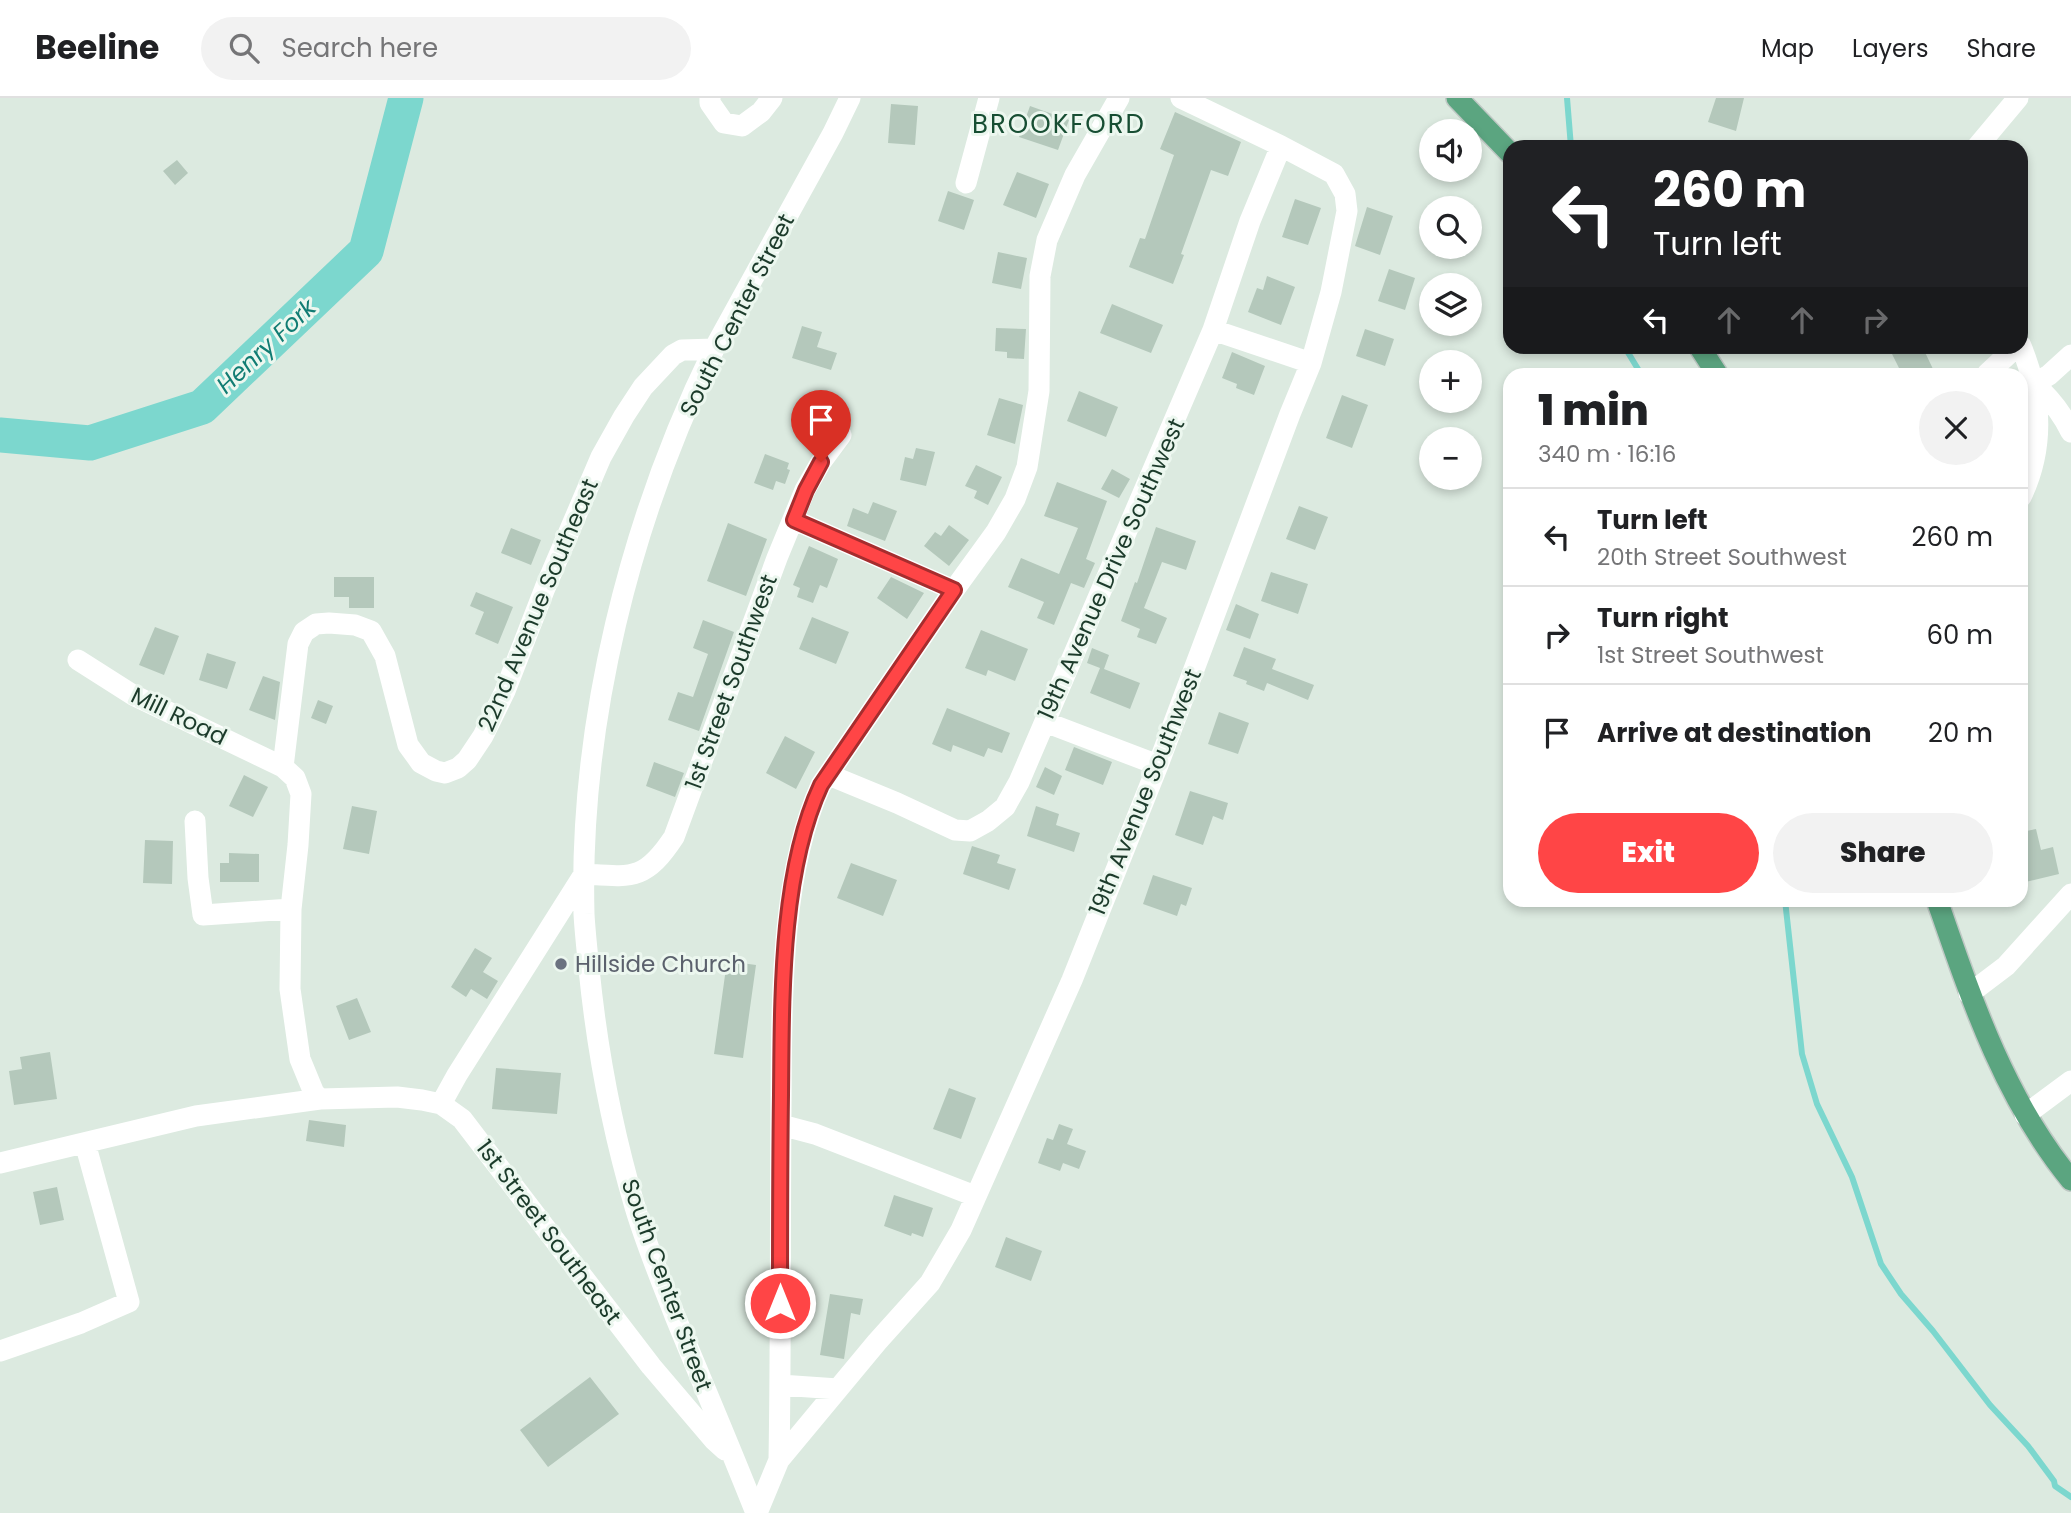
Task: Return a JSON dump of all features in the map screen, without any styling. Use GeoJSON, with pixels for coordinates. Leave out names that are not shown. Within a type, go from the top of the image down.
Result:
{"type":"FeatureCollection","features":[{"type":"Feature","properties":{"kind":"main road"},"geometry":{"type":"LineString","coordinates":[[1457,98],[1503,146]]}},
{"type":"Feature","properties":{"kind":"main road"},"geometry":{"type":"LineString","coordinates":[[1939,907],[1969,994],[1999,1067],[2025,1115],[2071,1180]]}},
{"type":"Feature","properties":{"kind":"street"},"geometry":{"type":"LineString","coordinates":[[710,98],[710,103],[724,123],[742,126],[772,98]]}},
{"type":"Feature","properties":{"kind":"street","name":"South Center Street"},"geometry":{"type":"LineString","coordinates":[[757,1513],[651,1256],[608,1103],[594,1017],[584,918],[587,804],[600,703],[620,606],[654,490],[697,383],[714,349],[850,98]]}},
{"type":"Feature","properties":{"kind":"street"},"geometry":{"type":"LineString","coordinates":[[966,183],[989,98]]}},
{"type":"Feature","properties":{"kind":"street"},"geometry":{"type":"LineString","coordinates":[[779,1460],[782,1012],[789,914],[804,829],[821,785],[830,775],[849,741],[996,533],[1015,499],[1027,467],[1039,391],[1040,276],[1046,240],[1074,175],[1119,98]]}},
{"type":"Feature","properties":{"kind":"street","name":"19th Avenue Southwest"},"geometry":{"type":"LineString","coordinates":[[757,1513],[779,1460],[930,1283],[961,1230],[1072,980],[1158,765],[1311,363],[1331,292],[1347,211],[1345,194],[1334,174],[1181,98]]}},
{"type":"Feature","properties":{"kind":"street"},"geometry":{"type":"LineString","coordinates":[[1983,140],[2018,98]]}},
{"type":"Feature","properties":{"kind":"street","name":"19th Avenue Drive Southwest"},"geometry":{"type":"LineString","coordinates":[[830,775],[955,830],[970,831],[1005,807],[1045,722],[1213,331],[1250,222],[1281,146]]}},
{"type":"Feature","properties":{"kind":"street"},"geometry":{"type":"LineString","coordinates":[[1213,331],[1311,363]]}},
{"type":"Feature","properties":{"kind":"street","name":"22nd Avenue Southeast"},"geometry":{"type":"LineString","coordinates":[[283,767],[298,644],[304,632],[316,624],[329,623],[355,625],[371,631],[385,656],[408,745],[421,763],[445,773],[458,768],[467,760],[483,736],[505,691],[601,457],[624,416],[643,387],[673,355],[682,350],[714,349]]}},
{"type":"Feature","properties":{"kind":"street"},"geometry":{"type":"LineString","coordinates":[[1994,368],[2010,354]]}},
{"type":"Feature","properties":{"kind":"street"},"geometry":{"type":"LineString","coordinates":[[2034,384],[2063,364],[2071,355]]}},
{"type":"Feature","properties":{"kind":"street"},"geometry":{"type":"LineString","coordinates":[[2028,369],[2034,384],[2039,426],[2036,453],[2028,482]]}},
{"type":"Feature","properties":{"kind":"street"},"geometry":{"type":"LineString","coordinates":[[2034,384],[2066,419],[2071,432]]}},
{"type":"Feature","properties":{"kind":"street","name":"1st Street Southwest"},"geometry":{"type":"LineString","coordinates":[[584,874],[627,877],[650,867],[662,856],[674,837],[758,604],[806,490],[821,462],[841,435]]}},
{"type":"Feature","properties":{"kind":"street"},"geometry":{"type":"LineString","coordinates":[[794,520],[954,590]]}},
{"type":"Feature","properties":{"kind":"street","name":"Mill Road"},"geometry":{"type":"LineString","coordinates":[[78,660],[133,695],[283,767]]}},
{"type":"Feature","properties":{"kind":"street"},"geometry":{"type":"LineString","coordinates":[[1045,722],[1158,765]]}},
{"type":"Feature","properties":{"kind":"street"},"geometry":{"type":"LineString","coordinates":[[283,767],[295,778],[300,794],[291,909],[290,989],[293,1018],[300,1059],[306,1077],[320,1099]]}},
{"type":"Feature","properties":{"kind":"street"},"geometry":{"type":"LineString","coordinates":[[195,821],[203,915],[291,909]]}},
{"type":"Feature","properties":{"kind":"street"},"geometry":{"type":"LineString","coordinates":[[0,1163],[196,1116],[320,1099],[397,1097],[442,1104],[457,1075],[584,874]]}},
{"type":"Feature","properties":{"kind":"street"},"geometry":{"type":"LineString","coordinates":[[1969,994],[2006,966],[2071,894]]}},
{"type":"Feature","properties":{"kind":"street"},"geometry":{"type":"LineString","coordinates":[[2025,1115],[2071,1081]]}},
{"type":"Feature","properties":{"kind":"street","name":"1st Street Southeast"},"geometry":{"type":"LineString","coordinates":[[442,1104],[462,1119],[651,1366],[714,1440],[732,1457]]}},
{"type":"Feature","properties":{"kind":"street"},"geometry":{"type":"LineString","coordinates":[[781,1125],[815,1134],[975,1196]]}},
{"type":"Feature","properties":{"kind":"street"},"geometry":{"type":"LineString","coordinates":[[0,1351],[81,1323],[129,1302],[85,1143]]}},
{"type":"Feature","properties":{"kind":"street"},"geometry":{"type":"LineString","coordinates":[[780,1385],[838,1389]]}},
{"type":"Feature","properties":{"kind":"building"},"geometry":{"type":"Polygon","coordinates":[[[1716,98],[1744,98],[1736,131],[1708,122],[1716,98]]]}},
{"type":"Feature","properties":{"kind":"building"},"geometry":{"type":"Polygon","coordinates":[[[891,104],[918,106],[915,145],[888,143],[891,104]]]}},
{"type":"Feature","properties":{"kind":"building"},"geometry":{"type":"Polygon","coordinates":[[[1030,106],[1069,120],[1058,150],[1019,137],[1030,106]]]}},
{"type":"Feature","properties":{"kind":"building"},"geometry":{"type":"Polygon","coordinates":[[[1175,112],[1241,142],[1228,176],[1211,170],[1173,284],[1129,267],[1140,238],[1145,239],[1174,155],[1160,149],[1175,112]]]}},
{"type":"Feature","properties":{"kind":"building"},"geometry":{"type":"Polygon","coordinates":[[[177,160],[188,173],[175,185],[163,171],[177,160]]]}},
{"type":"Feature","properties":{"kind":"building"},"geometry":{"type":"Polygon","coordinates":[[[1017,172],[1049,184],[1036,218],[1003,205],[1017,172]]]}},
{"type":"Feature","properties":{"kind":"building"},"geometry":{"type":"Polygon","coordinates":[[[948,191],[974,200],[964,230],[938,221],[948,191]]]}},
{"type":"Feature","properties":{"kind":"building"},"geometry":{"type":"Polygon","coordinates":[[[1295,199],[1321,208],[1308,245],[1282,237],[1295,199]]]}},
{"type":"Feature","properties":{"kind":"building"},"geometry":{"type":"Polygon","coordinates":[[[1367,207],[1393,216],[1380,255],[1355,246],[1367,207]]]}},
{"type":"Feature","properties":{"kind":"building"},"geometry":{"type":"Polygon","coordinates":[[[998,252],[1027,258],[1021,289],[992,283],[998,252]]]}},
{"type":"Feature","properties":{"kind":"building"},"geometry":{"type":"Polygon","coordinates":[[[1389,269],[1415,278],[1405,310],[1378,301],[1389,269]]]}},
{"type":"Feature","properties":{"kind":"building"},"geometry":{"type":"Polygon","coordinates":[[[1267,276],[1295,287],[1281,325],[1248,312],[1257,288],[1263,290],[1267,276]]]}},
{"type":"Feature","properties":{"kind":"building"},"geometry":{"type":"Polygon","coordinates":[[[1112,304],[1163,325],[1151,353],[1100,333],[1112,304]]]}},
{"type":"Feature","properties":{"kind":"building"},"geometry":{"type":"Polygon","coordinates":[[[802,326],[822,332],[817,347],[837,353],[831,370],[792,358],[802,326]]]}},
{"type":"Feature","properties":{"kind":"building"},"geometry":{"type":"Polygon","coordinates":[[[996,328],[1026,329],[1024,359],[1007,358],[1007,352],[995,351],[996,328]]]}},
{"type":"Feature","properties":{"kind":"building"},"geometry":{"type":"Polygon","coordinates":[[[1365,329],[1394,339],[1385,366],[1356,356],[1365,329]]]}},
{"type":"Feature","properties":{"kind":"building"},"geometry":{"type":"Polygon","coordinates":[[[1232,352],[1265,366],[1254,395],[1236,388],[1237,384],[1222,378],[1232,352]]]}},
{"type":"Feature","properties":{"kind":"building"},"geometry":{"type":"Polygon","coordinates":[[[1892,354],[1926,354],[1933,368],[1899,368],[1892,354]]]}},
{"type":"Feature","properties":{"kind":"building"},"geometry":{"type":"Polygon","coordinates":[[[1079,391],[1118,407],[1106,437],[1067,421],[1079,391]]]}},
{"type":"Feature","properties":{"kind":"building"},"geometry":{"type":"Polygon","coordinates":[[[1342,395],[1368,405],[1352,448],[1326,438],[1342,395]]]}},
{"type":"Feature","properties":{"kind":"building"},"geometry":{"type":"Polygon","coordinates":[[[999,398],[1023,405],[1015,444],[987,435],[999,398]]]}},
{"type":"Feature","properties":{"kind":"building"},"geometry":{"type":"Polygon","coordinates":[[[916,448],[935,452],[926,486],[900,480],[905,457],[913,459],[916,448]]]}},
{"type":"Feature","properties":{"kind":"building"},"geometry":{"type":"Polygon","coordinates":[[[765,454],[789,463],[787,469],[790,470],[785,484],[776,481],[773,490],[754,483],[765,454]]]}},
{"type":"Feature","properties":{"kind":"building"},"geometry":{"type":"Polygon","coordinates":[[[976,465],[1002,477],[988,505],[974,498],[977,491],[965,486],[976,465]]]}},
{"type":"Feature","properties":{"kind":"building"},"geometry":{"type":"Polygon","coordinates":[[[1112,469],[1130,479],[1119,498],[1101,489],[1112,469]]]}},
{"type":"Feature","properties":{"kind":"building"},"geometry":{"type":"Polygon","coordinates":[[[1057,482],[1107,501],[1086,559],[1095,563],[1084,588],[1071,583],[1054,625],[1037,618],[1044,602],[1008,587],[1021,558],[1059,574],[1078,528],[1044,516],[1057,482]]]}},
{"type":"Feature","properties":{"kind":"building"},"geometry":{"type":"Polygon","coordinates":[[[873,502],[897,511],[885,541],[847,526],[853,508],[868,514],[873,502]]]}},
{"type":"Feature","properties":{"kind":"building"},"geometry":{"type":"Polygon","coordinates":[[[1299,506],[1328,517],[1315,550],[1286,539],[1299,506]]]}},
{"type":"Feature","properties":{"kind":"building"},"geometry":{"type":"Polygon","coordinates":[[[728,523],[767,539],[746,596],[707,581],[728,523]]]}},
{"type":"Feature","properties":{"kind":"building"},"geometry":{"type":"Polygon","coordinates":[[[949,525],[969,540],[949,566],[924,546],[935,532],[941,536],[949,525]]]}},
{"type":"Feature","properties":{"kind":"building"},"geometry":{"type":"Polygon","coordinates":[[[1156,527],[1196,541],[1186,570],[1162,562],[1144,608],[1167,618],[1156,644],[1137,637],[1140,629],[1121,621],[1156,527]]]}},
{"type":"Feature","properties":{"kind":"building"},"geometry":{"type":"Polygon","coordinates":[[[511,528],[541,540],[531,565],[501,553],[511,528]]]}},
{"type":"Feature","properties":{"kind":"building"},"geometry":{"type":"Polygon","coordinates":[[[809,546],[838,559],[827,588],[820,585],[813,603],[797,597],[800,588],[793,585],[809,546]]]}},
{"type":"Feature","properties":{"kind":"building"},"geometry":{"type":"Polygon","coordinates":[[[1271,572],[1308,584],[1298,614],[1261,601],[1271,572]]]}},
{"type":"Feature","properties":{"kind":"building"},"geometry":{"type":"Polygon","coordinates":[[[334,577],[374,577],[374,608],[349,608],[349,597],[334,597],[334,577]]]}},
{"type":"Feature","properties":{"kind":"building"},"geometry":{"type":"Polygon","coordinates":[[[891,577],[924,593],[907,619],[877,598],[891,577]]]}},
{"type":"Feature","properties":{"kind":"building"},"geometry":{"type":"Polygon","coordinates":[[[476,592],[513,607],[498,644],[475,634],[484,612],[470,606],[476,592]]]}},
{"type":"Feature","properties":{"kind":"building"},"geometry":{"type":"Polygon","coordinates":[[[1236,604],[1259,614],[1250,639],[1226,630],[1236,604]]]}},
{"type":"Feature","properties":{"kind":"building"},"geometry":{"type":"Polygon","coordinates":[[[812,617],[849,632],[836,664],[799,649],[812,617]]]}},
{"type":"Feature","properties":{"kind":"building"},"geometry":{"type":"Polygon","coordinates":[[[703,620],[734,632],[699,731],[668,720],[678,692],[693,697],[708,654],[693,648],[703,620]]]}},
{"type":"Feature","properties":{"kind":"building"},"geometry":{"type":"Polygon","coordinates":[[[155,627],[179,636],[164,675],[139,665],[155,627]]]}},
{"type":"Feature","properties":{"kind":"building"},"geometry":{"type":"Polygon","coordinates":[[[981,630],[1028,649],[1015,681],[988,670],[986,676],[965,668],[981,630]]]}},
{"type":"Feature","properties":{"kind":"building"},"geometry":{"type":"Polygon","coordinates":[[[1244,647],[1276,659],[1272,669],[1314,685],[1308,700],[1267,683],[1264,691],[1233,676],[1244,647]]]}},
{"type":"Feature","properties":{"kind":"building"},"geometry":{"type":"Polygon","coordinates":[[[1092,648],[1109,655],[1104,669],[1140,683],[1130,709],[1090,693],[1100,668],[1087,663],[1092,648]]]}},
{"type":"Feature","properties":{"kind":"building"},"geometry":{"type":"Polygon","coordinates":[[[207,653],[236,662],[227,689],[199,680],[207,653]]]}},
{"type":"Feature","properties":{"kind":"building"},"geometry":{"type":"Polygon","coordinates":[[[263,676],[280,682],[275,720],[249,710],[263,676]]]}},
{"type":"Feature","properties":{"kind":"building"},"geometry":{"type":"Polygon","coordinates":[[[318,700],[333,706],[326,724],[311,718],[318,700]]]}},
{"type":"Feature","properties":{"kind":"building"},"geometry":{"type":"Polygon","coordinates":[[[947,708],[1010,733],[1002,753],[988,748],[984,757],[953,745],[951,752],[932,744],[947,708]]]}},
{"type":"Feature","properties":{"kind":"building"},"geometry":{"type":"Polygon","coordinates":[[[1219,712],[1249,723],[1238,754],[1208,744],[1219,712]]]}},
{"type":"Feature","properties":{"kind":"building"},"geometry":{"type":"Polygon","coordinates":[[[785,736],[815,752],[796,789],[766,773],[785,736]]]}},
{"type":"Feature","properties":{"kind":"building"},"geometry":{"type":"Polygon","coordinates":[[[1074,747],[1112,762],[1103,785],[1065,770],[1074,747]]]}},
{"type":"Feature","properties":{"kind":"building"},"geometry":{"type":"Polygon","coordinates":[[[654,762],[684,773],[675,797],[646,786],[654,762]]]}},
{"type":"Feature","properties":{"kind":"building"},"geometry":{"type":"Polygon","coordinates":[[[1045,767],[1062,776],[1054,795],[1036,787],[1045,767]]]}},
{"type":"Feature","properties":{"kind":"building"},"geometry":{"type":"Polygon","coordinates":[[[244,775],[268,787],[253,817],[229,806],[244,775]]]}},
{"type":"Feature","properties":{"kind":"building"},"geometry":{"type":"Polygon","coordinates":[[[1190,791],[1228,803],[1223,820],[1213,816],[1203,845],[1175,835],[1190,791]]]}},
{"type":"Feature","properties":{"kind":"building"},"geometry":{"type":"Polygon","coordinates":[[[352,806],[377,811],[369,854],[343,849],[352,806]]]}},
{"type":"Feature","properties":{"kind":"building"},"geometry":{"type":"Polygon","coordinates":[[[1036,806],[1059,814],[1056,825],[1080,833],[1074,852],[1027,836],[1036,806]]]}},
{"type":"Feature","properties":{"kind":"building"},"geometry":{"type":"Polygon","coordinates":[[[2036,829],[2041,850],[2053,847],[2059,874],[2028,881],[2028,831],[2036,829]]]}},
{"type":"Feature","properties":{"kind":"building"},"geometry":{"type":"Polygon","coordinates":[[[145,840],[173,841],[172,884],[143,883],[145,840]]]}},
{"type":"Feature","properties":{"kind":"building"},"geometry":{"type":"Polygon","coordinates":[[[972,846],[1000,855],[997,863],[1016,869],[1009,890],[963,874],[972,846]]]}},
{"type":"Feature","properties":{"kind":"building"},"geometry":{"type":"Polygon","coordinates":[[[229,853],[259,854],[259,882],[220,882],[220,863],[229,863],[229,853]]]}},
{"type":"Feature","properties":{"kind":"building"},"geometry":{"type":"Polygon","coordinates":[[[851,863],[897,880],[883,916],[837,898],[851,863]]]}},
{"type":"Feature","properties":{"kind":"building"},"geometry":{"type":"Polygon","coordinates":[[[1153,875],[1192,888],[1186,906],[1181,904],[1177,916],[1143,904],[1153,875]]]}},
{"type":"Feature","properties":{"kind":"building"},"geometry":{"type":"Polygon","coordinates":[[[475,948],[492,958],[483,972],[498,981],[487,999],[471,989],[466,997],[451,987],[475,948]]]}},
{"type":"Feature","properties":{"kind":"building"},"geometry":{"type":"Polygon","coordinates":[[[727,961],[756,965],[743,1058],[714,1054],[727,961]]]}},
{"type":"Feature","properties":{"kind":"building"},"geometry":{"type":"Polygon","coordinates":[[[357,998],[371,1032],[349,1040],[336,1006],[357,998]]]}},
{"type":"Feature","properties":{"kind":"building"},"geometry":{"type":"Polygon","coordinates":[[[50,1052],[57,1099],[14,1105],[9,1071],[22,1069],[20,1057],[50,1052]]]}},
{"type":"Feature","properties":{"kind":"building"},"geometry":{"type":"Polygon","coordinates":[[[496,1068],[561,1073],[557,1114],[492,1109],[496,1068]]]}},
{"type":"Feature","properties":{"kind":"building"},"geometry":{"type":"Polygon","coordinates":[[[949,1088],[976,1098],[961,1139],[933,1129],[949,1088]]]}},
{"type":"Feature","properties":{"kind":"building"},"geometry":{"type":"Polygon","coordinates":[[[309,1120],[346,1125],[344,1147],[306,1141],[309,1120]]]}},
{"type":"Feature","properties":{"kind":"building"},"geometry":{"type":"Polygon","coordinates":[[[1059,1124],[1073,1129],[1067,1144],[1086,1151],[1079,1169],[1063,1163],[1060,1171],[1038,1163],[1047,1138],[1053,1140],[1059,1124]]]}},
{"type":"Feature","properties":{"kind":"building"},"geometry":{"type":"Polygon","coordinates":[[[57,1187],[64,1220],[40,1225],[33,1192],[57,1187]]]}},
{"type":"Feature","properties":{"kind":"building"},"geometry":{"type":"Polygon","coordinates":[[[894,1195],[933,1208],[923,1237],[912,1233],[911,1236],[884,1226],[894,1195]]]}},
{"type":"Feature","properties":{"kind":"building"},"geometry":{"type":"Polygon","coordinates":[[[1006,1237],[1042,1251],[1031,1281],[995,1267],[1006,1237]]]}},
{"type":"Feature","properties":{"kind":"building"},"geometry":{"type":"Polygon","coordinates":[[[830,1294],[863,1299],[860,1315],[851,1313],[844,1359],[820,1355],[830,1294]]]}},
{"type":"Feature","properties":{"kind":"building"},"geometry":{"type":"Polygon","coordinates":[[[590,1377],[619,1414],[548,1467],[520,1430],[590,1377]]]}},
{"type":"Feature","properties":{"kind":"waterway","name":"Henry Fork"},"geometry":{"type":"LineString","coordinates":[[0,435],[90,443],[202,407],[366,251],[406,98]]}},
{"type":"Feature","properties":{"kind":"waterway"},"geometry":{"type":"LineString","coordinates":[[1567,98],[1570,140]]}},
{"type":"Feature","properties":{"kind":"waterway"},"geometry":{"type":"LineString","coordinates":[[1629,354],[1637,368]]}},
{"type":"Feature","properties":{"kind":"waterway"},"geometry":{"type":"LineString","coordinates":[[1786,907],[1802,1054],[1817,1104],[1852,1177],[1881,1264],[1901,1294],[1990,1405],[2028,1446],[2055,1486],[2071,1497]]}},
{"type":"Feature","properties":{"kind":"place","name":"Hillside Church"},"geometry":{"type":"Point","coordinates":[561,964]}},
{"type":"Feature","properties":{"kind":"district","name":"BROOKFORD"},"geometry":{"type":"Point","coordinates":[1059,124]}},
{"type":"Feature","properties":{"kind":"route"},"geometry":{"type":"LineString","coordinates":[[780,1303],[782,1012],[788,926],[804,829],[821,785],[954,590],[794,520],[821,462]]}}]}
